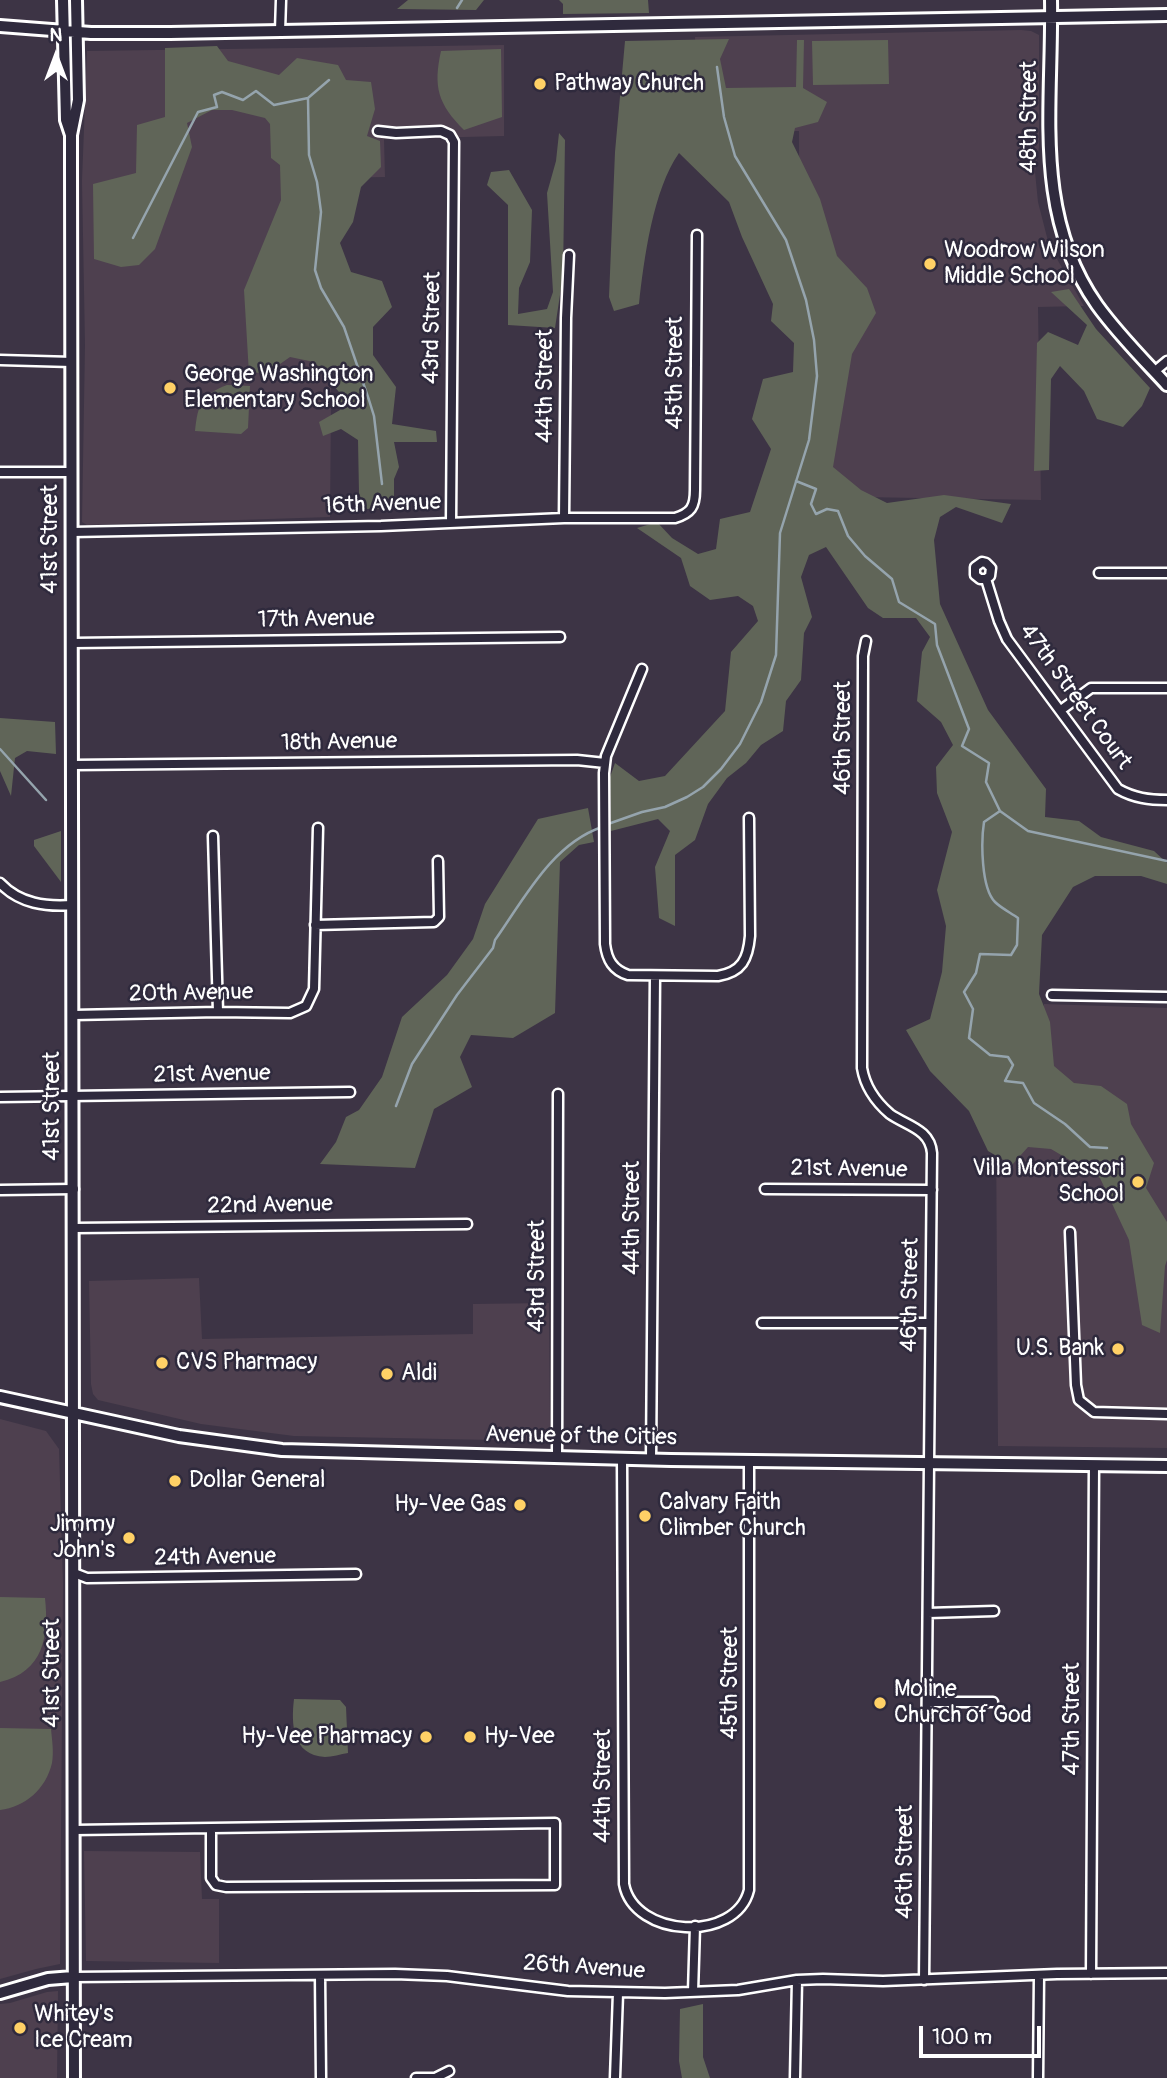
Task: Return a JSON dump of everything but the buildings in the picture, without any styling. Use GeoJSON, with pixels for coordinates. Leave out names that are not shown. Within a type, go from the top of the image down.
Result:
{"type":"FeatureCollection","features":[{"type":"Feature","properties":{"kind":"street","name":"41st Street"},"geometry":{"type":"LineString","coordinates":[[63,0],[66,120],[71,135]]}},
{"type":"Feature","properties":{"kind":"street","name":"41st Street"},"geometry":{"type":"LineString","coordinates":[[74,2078],[71,135],[78,100],[76,0]]}},
{"type":"Feature","properties":{"kind":"street"},"geometry":{"type":"LineString","coordinates":[[280,31],[281,0]]}},
{"type":"Feature","properties":{"kind":"street","name":"48th Street"},"geometry":{"type":"LineString","coordinates":[[1051,0],[1050,169],[1053,197],[1062,233],[1079,276],[1096,304],[1167,385]]}},
{"type":"Feature","properties":{"kind":"street"},"geometry":{"type":"LineString","coordinates":[[0,26],[64,32],[280,31],[1167,15]]}},
{"type":"Feature","properties":{"kind":"street","name":"43rd Street"},"geometry":{"type":"LineString","coordinates":[[378,131],[441,131],[450,135],[455,148],[451,522]]}},
{"type":"Feature","properties":{"kind":"street","name":"45th Street"},"geometry":{"type":"LineString","coordinates":[[692,510],[695,490],[697,235]]}},
{"type":"Feature","properties":{"kind":"street","name":"44th Street"},"geometry":{"type":"LineString","coordinates":[[564,518],[569,255]]}},
{"type":"Feature","properties":{"kind":"street"},"geometry":{"type":"LineString","coordinates":[[0,360],[72,362]]}},
{"type":"Feature","properties":{"kind":"street"},"geometry":{"type":"LineString","coordinates":[[1154,371],[1167,361]]}},
{"type":"Feature","properties":{"kind":"street"},"geometry":{"type":"LineString","coordinates":[[0,472],[72,472]]}},
{"type":"Feature","properties":{"kind":"street","name":"16th Avenue"},"geometry":{"type":"LineString","coordinates":[[72,532],[381,526],[564,518],[674,518],[692,510]]}},
{"type":"Feature","properties":{"kind":"street"},"geometry":{"type":"LineString","coordinates":[[1099,573],[1167,573]]}},
{"type":"Feature","properties":{"kind":"street","name":"47th Street Court"},"geometry":{"type":"LineString","coordinates":[[986,579],[1007,639],[1113,782],[1125,793],[1143,799],[1167,800]]}},
{"type":"Feature","properties":{"kind":"street","name":"17th Avenue"},"geometry":{"type":"LineString","coordinates":[[73,643],[560,637]]}},
{"type":"Feature","properties":{"kind":"street","name":"46th Street"},"geometry":{"type":"LineString","coordinates":[[866,641],[863,668],[862,1068],[871,1092],[882,1107],[922,1132],[930,1142],[932,1190],[924,1980]]}},
{"type":"Feature","properties":{"kind":"street"},"geometry":{"type":"LineString","coordinates":[[642,669],[604,763],[605,944],[610,961],[617,970],[628,975],[655,976],[729,974],[737,971],[749,950],[749,818]]}},
{"type":"Feature","properties":{"kind":"street"},"geometry":{"type":"LineString","coordinates":[[1061,710],[1091,688],[1167,688]]}},
{"type":"Feature","properties":{"kind":"street","name":"18th Avenue"},"geometry":{"type":"LineString","coordinates":[[73,765],[577,760],[604,763]]}},
{"type":"Feature","properties":{"kind":"street"},"geometry":{"type":"LineString","coordinates":[[318,828],[315,925],[425,924],[438,920],[438,861]]}},
{"type":"Feature","properties":{"kind":"street"},"geometry":{"type":"LineString","coordinates":[[213,836],[218,1012]]}},
{"type":"Feature","properties":{"kind":"street"},"geometry":{"type":"LineString","coordinates":[[0,883],[17,897],[33,903],[73,905]]}},
{"type":"Feature","properties":{"kind":"street","name":"20th Avenue"},"geometry":{"type":"LineString","coordinates":[[74,1015],[290,1013],[306,1006],[314,989],[315,925]]}},
{"type":"Feature","properties":{"kind":"street","name":"44th Street"},"geometry":{"type":"LineString","coordinates":[[651,1459],[655,976]]}},
{"type":"Feature","properties":{"kind":"street"},"geometry":{"type":"LineString","coordinates":[[1052,995],[1167,997]]}},
{"type":"Feature","properties":{"kind":"street","name":"21st Avenue"},"geometry":{"type":"LineString","coordinates":[[0,1097],[350,1092]]}},
{"type":"Feature","properties":{"kind":"street","name":"43rd Street"},"geometry":{"type":"LineString","coordinates":[[557,1457],[558,1094]]}},
{"type":"Feature","properties":{"kind":"street"},"geometry":{"type":"LineString","coordinates":[[0,1189],[74,1189]]}},
{"type":"Feature","properties":{"kind":"street","name":"21st Avenue"},"geometry":{"type":"LineString","coordinates":[[765,1189],[932,1190]]}},
{"type":"Feature","properties":{"kind":"street","name":"22nd Avenue"},"geometry":{"type":"LineString","coordinates":[[74,1228],[467,1224]]}},
{"type":"Feature","properties":{"kind":"street"},"geometry":{"type":"LineString","coordinates":[[1070,1232],[1076,1385],[1080,1400],[1094,1412],[1167,1414]]}},
{"type":"Feature","properties":{"kind":"street"},"geometry":{"type":"LineString","coordinates":[[762,1323],[930,1323]]}},
{"type":"Feature","properties":{"kind":"street","name":"Avenue of the Cities"},"geometry":{"type":"LineString","coordinates":[[0,1398],[199,1440],[282,1450],[749,1461],[1167,1466]]}},
{"type":"Feature","properties":{"kind":"street","name":"44th Street"},"geometry":{"type":"LineString","coordinates":[[622,1458],[625,1891],[631,1903],[644,1916],[657,1923],[695,1926]]}},
{"type":"Feature","properties":{"kind":"street","name":"45th Street"},"geometry":{"type":"LineString","coordinates":[[695,1926],[724,1921],[744,1903],[749,1890],[749,1461]]}},
{"type":"Feature","properties":{"kind":"street","name":"47th Street"},"geometry":{"type":"LineString","coordinates":[[1091,1974],[1094,1465]]}},
{"type":"Feature","properties":{"kind":"street","name":"24th Avenue"},"geometry":{"type":"LineString","coordinates":[[74,1573],[87,1578],[356,1574]]}},
{"type":"Feature","properties":{"kind":"street"},"geometry":{"type":"LineString","coordinates":[[928,1613],[994,1611]]}},
{"type":"Feature","properties":{"kind":"street"},"geometry":{"type":"LineString","coordinates":[[927,1702],[993,1702]]}},
{"type":"Feature","properties":{"kind":"street"},"geometry":{"type":"LineString","coordinates":[[74,1830],[555,1824],[555,1885],[226,1887],[216,1885],[211,1878],[211,1829]]}},
{"type":"Feature","properties":{"kind":"street"},"geometry":{"type":"LineString","coordinates":[[693,1992],[695,1926]]}},
{"type":"Feature","properties":{"kind":"street","name":"26th Avenue"},"geometry":{"type":"LineString","coordinates":[[0,1993],[48,1979],[73,1977],[436,1976],[568,1991],[618,1993],[738,1990],[797,1980],[924,1980],[1167,1973]]}},
{"type":"Feature","properties":{"kind":"street"},"geometry":{"type":"LineString","coordinates":[[320,1975],[321,2078]]}},
{"type":"Feature","properties":{"kind":"street"},"geometry":{"type":"LineString","coordinates":[[1038,2078],[1039,1976]]}},
{"type":"Feature","properties":{"kind":"street"},"geometry":{"type":"LineString","coordinates":[[795,2078],[797,1980]]}},
{"type":"Feature","properties":{"kind":"street"},"geometry":{"type":"LineString","coordinates":[[615,2078],[618,1993]]}},
{"type":"Feature","properties":{"kind":"street"},"geometry":{"type":"LineString","coordinates":[[416,2078],[435,2078],[449,2071]]}},
{"type":"Feature","properties":{"kind":"shaded area","name":"Woodrow Wilson Middle School"},"geometry":{"type":"Polygon","coordinates":[[[1021,30],[1039,35],[1039,147],[1035,172],[1038,202],[1049,245],[1084,306],[1038,307],[1041,500],[800,496],[799,131],[699,132],[695,37],[1021,30]]]}},
{"type":"Feature","properties":{"kind":"shaded area"},"geometry":{"type":"Polygon","coordinates":[[[504,45],[504,136],[384,139],[385,177],[333,178],[330,517],[87,525],[82,522],[85,345],[82,181],[87,51],[504,45]]]}},
{"type":"Feature","properties":{"kind":"shaded area"},"geometry":{"type":"Polygon","coordinates":[[[1044,1004],[1167,1008],[1167,1448],[998,1446],[996,1125],[1037,1126],[1044,1004]]]}},
{"type":"Feature","properties":{"kind":"shaded area"},"geometry":{"type":"Polygon","coordinates":[[[199,1278],[202,1339],[473,1334],[473,1304],[549,1303],[550,1434],[543,1441],[294,1436],[201,1424],[98,1400],[93,1394],[91,1384],[89,1281],[199,1278]]]}},
{"type":"Feature","properties":{"kind":"shaded area"},"geometry":{"type":"Polygon","coordinates":[[[0,1419],[46,1431],[59,1449],[63,1584],[60,1964],[0,1979],[0,1419]]]}},
{"type":"Feature","properties":{"kind":"shaded area"},"geometry":{"type":"Polygon","coordinates":[[[84,1851],[200,1852],[202,1899],[219,1899],[219,1963],[86,1961],[84,1851]]]}},
{"type":"Feature","properties":{"kind":"shaded area"},"geometry":{"type":"Polygon","coordinates":[[[58,1991],[57,2078],[0,2078],[0,2004],[58,1991]]]}},
{"type":"Feature","properties":{"kind":"green space"},"geometry":{"type":"Polygon","coordinates":[[[408,0],[484,0],[476,10],[397,9],[408,0]]]}},
{"type":"Feature","properties":{"kind":"green space"},"geometry":{"type":"Polygon","coordinates":[[[559,0],[648,0],[649,13],[563,14],[563,4],[559,0]]]}},
{"type":"Feature","properties":{"kind":"green space"},"geometry":{"type":"Polygon","coordinates":[[[729,39],[720,59],[726,88],[796,87],[797,40],[804,40],[803,88],[827,102],[818,122],[795,128],[792,142],[820,199],[837,256],[867,288],[876,313],[852,354],[833,467],[861,490],[887,503],[944,495],[1011,504],[1002,523],[956,507],[940,517],[934,540],[940,604],[988,710],[1046,789],[1045,817],[1079,821],[1101,837],[1154,851],[1167,863],[1167,884],[1141,876],[1095,876],[1073,887],[1042,935],[1039,994],[1050,1022],[1054,1066],[1074,1083],[1101,1086],[1127,1104],[1131,1124],[1154,1163],[1146,1188],[1167,1222],[1167,1260],[1160,1333],[1142,1325],[1129,1240],[1100,1178],[1051,1149],[1028,1147],[1012,1165],[988,1151],[969,1111],[930,1071],[906,1030],[930,1019],[942,972],[946,926],[937,890],[952,832],[937,793],[936,767],[953,745],[941,722],[917,701],[922,652],[930,637],[916,618],[883,618],[868,608],[826,547],[809,555],[801,577],[812,617],[804,633],[801,680],[786,701],[783,731],[761,745],[746,763],[727,778],[708,804],[695,840],[675,855],[675,926],[659,918],[655,867],[670,831],[658,819],[611,831],[610,777],[615,763],[639,781],[665,776],[725,711],[731,652],[758,621],[753,606],[738,596],[710,600],[690,586],[681,558],[637,528],[657,522],[672,538],[698,554],[716,549],[720,519],[750,512],[771,449],[752,419],[763,379],[793,372],[794,343],[771,321],[773,304],[729,202],[679,153],[662,186],[656,205],[639,304],[614,311],[609,297],[615,152],[625,41],[729,39]]]}},
{"type":"Feature","properties":{"kind":"green space"},"geometry":{"type":"Polygon","coordinates":[[[888,40],[889,84],[813,85],[812,41],[888,40]]]}},
{"type":"Feature","properties":{"kind":"green space"},"geometry":{"type":"Polygon","coordinates":[[[217,46],[228,61],[279,75],[297,58],[338,65],[346,80],[371,82],[375,109],[367,136],[380,141],[381,167],[361,187],[353,222],[340,243],[351,272],[382,281],[392,307],[373,327],[373,355],[396,387],[392,424],[436,431],[437,442],[394,442],[399,467],[394,479],[394,508],[365,509],[359,493],[358,440],[341,429],[323,436],[319,422],[340,410],[339,392],[314,362],[290,357],[270,371],[249,374],[244,290],[281,200],[280,165],[271,158],[270,124],[265,118],[232,110],[212,110],[187,123],[192,147],[155,249],[139,265],[121,267],[94,259],[93,184],[136,173],[137,125],[165,117],[165,48],[217,46]]]}},
{"type":"Feature","properties":{"kind":"green space"},"geometry":{"type":"Polygon","coordinates":[[[501,49],[502,117],[464,130],[448,112],[440,94],[438,75],[441,51],[501,49]]]}},
{"type":"Feature","properties":{"kind":"green space"},"geometry":{"type":"Polygon","coordinates":[[[559,133],[565,140],[563,275],[555,328],[508,325],[508,205],[487,185],[491,172],[509,170],[532,210],[530,262],[519,288],[518,314],[547,309],[553,292],[547,193],[556,161],[559,133]]]}},
{"type":"Feature","properties":{"kind":"green space"},"geometry":{"type":"Polygon","coordinates":[[[1069,289],[1096,329],[1150,388],[1142,406],[1123,427],[1097,419],[1084,391],[1060,366],[1051,379],[1049,470],[1034,471],[1037,343],[1048,332],[1078,345],[1087,325],[1051,292],[1069,289]]]}},
{"type":"Feature","properties":{"kind":"green space"},"geometry":{"type":"Polygon","coordinates":[[[227,385],[250,386],[248,428],[241,434],[195,431],[202,402],[211,393],[227,385]]]}},
{"type":"Feature","properties":{"kind":"green space"},"geometry":{"type":"Polygon","coordinates":[[[0,718],[55,722],[56,754],[27,751],[15,758],[11,796],[0,771],[0,718]]]}},
{"type":"Feature","properties":{"kind":"green space"},"geometry":{"type":"Polygon","coordinates":[[[588,808],[594,842],[579,845],[560,862],[555,1013],[513,1038],[471,1035],[460,1057],[472,1087],[434,1109],[415,1168],[320,1164],[336,1142],[346,1117],[359,1110],[382,1077],[402,1017],[447,975],[473,939],[485,904],[538,819],[588,808]]]}},
{"type":"Feature","properties":{"kind":"green space"},"geometry":{"type":"Polygon","coordinates":[[[61,831],[61,882],[34,846],[34,840],[61,831]]]}},
{"type":"Feature","properties":{"kind":"green space"},"geometry":{"type":"Polygon","coordinates":[[[0,1597],[45,1598],[46,1625],[41,1650],[35,1661],[15,1677],[0,1682],[0,1597]]]}},
{"type":"Feature","properties":{"kind":"green space"},"geometry":{"type":"Polygon","coordinates":[[[294,1699],[340,1700],[346,1707],[348,1753],[325,1757],[306,1751],[296,1737],[294,1699]]]}},
{"type":"Feature","properties":{"kind":"green space"},"geometry":{"type":"Polygon","coordinates":[[[0,1728],[51,1729],[53,1755],[49,1772],[40,1789],[26,1801],[0,1810],[0,1728]]]}},
{"type":"Feature","properties":{"kind":"green space"},"geometry":{"type":"Polygon","coordinates":[[[703,2004],[703,2057],[710,2078],[682,2078],[679,2061],[680,2009],[703,2004]]]}},
{"type":"Feature","properties":{"kind":"waterway"},"geometry":{"type":"LineString","coordinates":[[457,8],[462,0]]}},
{"type":"Feature","properties":{"kind":"waterway"},"geometry":{"type":"LineString","coordinates":[[608,824],[665,807],[687,797],[703,787],[740,744],[761,702],[776,655],[780,533],[809,440],[817,376],[814,340],[806,300],[786,240],[735,156],[724,117],[717,67]]}},
{"type":"Feature","properties":{"kind":"waterway"},"geometry":{"type":"LineString","coordinates":[[329,80],[308,98],[309,155],[317,182],[321,212],[315,270],[321,288],[344,327],[369,400],[374,416],[382,484]]}},
{"type":"Feature","properties":{"kind":"waterway"},"geometry":{"type":"LineString","coordinates":[[133,238],[198,112],[217,107],[214,95],[222,92],[243,100],[256,91],[274,105],[308,98]]}},
{"type":"Feature","properties":{"kind":"waterway"},"geometry":{"type":"LineString","coordinates":[[796,481],[816,489],[811,504],[816,514],[827,509],[838,511],[848,536],[865,556],[892,579],[899,602],[935,624],[937,645],[969,729],[962,746],[989,763],[986,782],[1000,811],[1028,831],[1167,861]]}},
{"type":"Feature","properties":{"kind":"waterway"},"geometry":{"type":"LineString","coordinates":[[0,749],[46,800]]}},
{"type":"Feature","properties":{"kind":"waterway"},"geometry":{"type":"LineString","coordinates":[[1000,811],[984,822],[982,852],[985,876],[990,895],[995,902],[1018,918],[1017,945],[1011,955],[980,954],[976,973],[964,992],[973,1009],[969,1038],[990,1055],[1008,1057],[1013,1065],[1005,1081],[1023,1083],[1034,1103],[1065,1124],[1090,1147],[1107,1148]]}},
{"type":"Feature","properties":{"kind":"waterway"},"geometry":{"type":"LineString","coordinates":[[396,1106],[412,1064],[457,995],[493,948],[495,940],[528,891],[568,846],[602,827]]}},
{"type":"Feature","properties":{"kind":"place","name":"Pathway Church"},"geometry":{"type":"Point","coordinates":[540,84]}},
{"type":"Feature","properties":{"kind":"place","name":"Woodrow Wilson Middle School"},"geometry":{"type":"Point","coordinates":[930,264]}},
{"type":"Feature","properties":{"kind":"place","name":"George Washington Elementary School"},"geometry":{"type":"Point","coordinates":[170,388]}},
{"type":"Feature","properties":{"kind":"place","name":"Villa Montessori School"},"geometry":{"type":"Point","coordinates":[1138,1182]}},
{"type":"Feature","properties":{"kind":"place","name":"U.S. Bank"},"geometry":{"type":"Point","coordinates":[1118,1349]}},
{"type":"Feature","properties":{"kind":"place","name":"CVS Pharmacy"},"geometry":{"type":"Point","coordinates":[162,1363]}},
{"type":"Feature","properties":{"kind":"place","name":"Aldi"},"geometry":{"type":"Point","coordinates":[387,1374]}},
{"type":"Feature","properties":{"kind":"place","name":"Dollar General"},"geometry":{"type":"Point","coordinates":[175,1481]}},
{"type":"Feature","properties":{"kind":"place","name":"Hy-Vee Gas"},"geometry":{"type":"Point","coordinates":[520,1505]}},
{"type":"Feature","properties":{"kind":"place","name":"Calvary Faith Climber Church"},"geometry":{"type":"Point","coordinates":[645,1516]}},
{"type":"Feature","properties":{"kind":"place","name":"Jimmy John's"},"geometry":{"type":"Point","coordinates":[129,1538]}},
{"type":"Feature","properties":{"kind":"place","name":"Moline Church of God"},"geometry":{"type":"Point","coordinates":[880,1703]}},
{"type":"Feature","properties":{"kind":"place","name":"Hy-Vee Pharmacy"},"geometry":{"type":"Point","coordinates":[426,1737]}},
{"type":"Feature","properties":{"kind":"place","name":"Hy-Vee"},"geometry":{"type":"Point","coordinates":[470,1737]}},
{"type":"Feature","properties":{"kind":"place","name":"Whitey's Ice Cream"},"geometry":{"type":"Point","coordinates":[20,2028]}}]}
